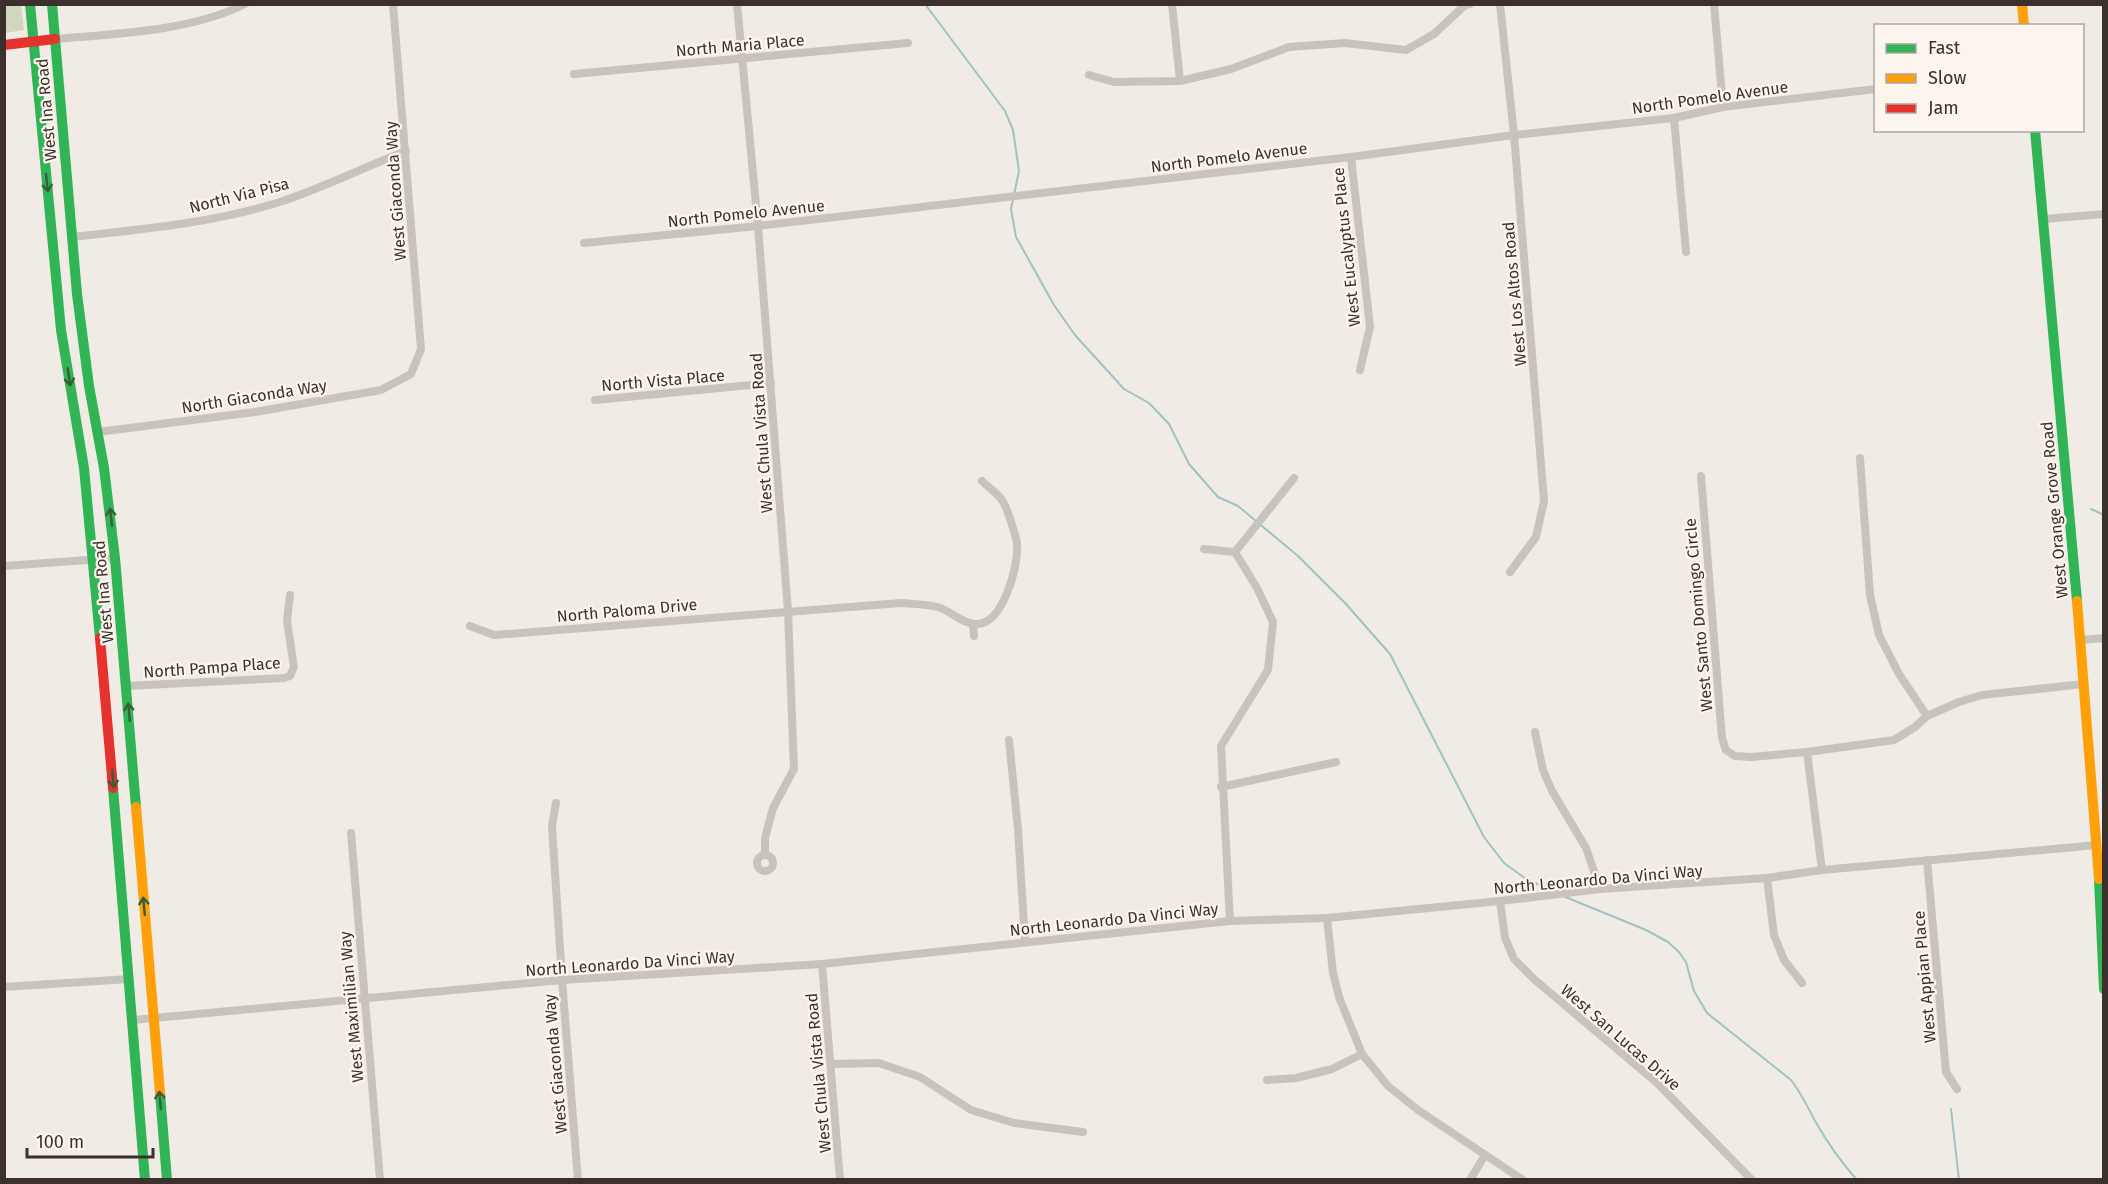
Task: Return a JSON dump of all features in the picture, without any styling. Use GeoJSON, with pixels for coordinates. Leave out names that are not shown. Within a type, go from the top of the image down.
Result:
{"type":"FeatureCollection","features":[{"type":"Feature","properties":{"kind":"main road","name":"West Ina Road"},"geometry":{"type":"LineString","coordinates":[[30,4],[62,330],[84,468],[94,560],[145,1179]]}},
{"type":"Feature","properties":{"kind":"main road","name":"West Ina Road"},"geometry":{"type":"LineString","coordinates":[[52,4],[82,337],[115,558],[167,1179]]}},
{"type":"Feature","properties":{"kind":"main road"},"geometry":{"type":"LineString","coordinates":[[2022,4],[2024,24]]}},
{"type":"Feature","properties":{"kind":"main road"},"geometry":{"type":"LineString","coordinates":[[4,45],[55,39]]}},
{"type":"Feature","properties":{"kind":"main road","name":"West Orange Grove Road"},"geometry":{"type":"LineString","coordinates":[[2035,132],[2081,640],[2100,887],[2103,989]]}},
{"type":"Feature","properties":{"kind":"main road","name":"West Orange Grove Road"},"geometry":{"type":"LineString","coordinates":[[2100,887],[2103,903]]}},
{"type":"Feature","properties":{"kind":"street"},"geometry":{"type":"LineString","coordinates":[[55,39],[181,25],[216,17],[245,4]]}},
{"type":"Feature","properties":{"kind":"street","name":"West Giaconda Way"},"geometry":{"type":"LineString","coordinates":[[393,4],[421,349],[411,374]]}},
{"type":"Feature","properties":{"kind":"street","name":"West Chula Vista Road"},"geometry":{"type":"LineString","coordinates":[[738,4],[788,611],[794,769],[773,808],[765,838],[765,855]]}},
{"type":"Feature","properties":{"kind":"street"},"geometry":{"type":"LineString","coordinates":[[1172,4],[1180,81]]}},
{"type":"Feature","properties":{"kind":"street"},"geometry":{"type":"LineString","coordinates":[[1089,75],[1114,82],[1180,81],[1231,69],[1288,47],[1345,43],[1406,50],[1434,34],[1464,6],[1470,4]]}},
{"type":"Feature","properties":{"kind":"street","name":"West Los Altos Road"},"geometry":{"type":"LineString","coordinates":[[1500,4],[1514,135],[1544,501],[1536,537],[1510,572]]}},
{"type":"Feature","properties":{"kind":"street"},"geometry":{"type":"LineString","coordinates":[[1714,4],[1724,107]]}},
{"type":"Feature","properties":{"kind":"street","name":"North Maria Place"},"geometry":{"type":"LineString","coordinates":[[574,74],[908,44]]}},
{"type":"Feature","properties":{"kind":"street","name":"North Pomelo Avenue"},"geometry":{"type":"LineString","coordinates":[[584,243],[758,226],[1514,135],[1674,118],[1724,107],[1874,89]]}},
{"type":"Feature","properties":{"kind":"street"},"geometry":{"type":"LineString","coordinates":[[1674,118],[1686,252]]}},
{"type":"Feature","properties":{"kind":"street","name":"North Via Pisa"},"geometry":{"type":"LineString","coordinates":[[72,237],[174,225],[251,210],[284,200],[405,151]]}},
{"type":"Feature","properties":{"kind":"street","name":"West Eucalyptus Place"},"geometry":{"type":"LineString","coordinates":[[1351,156],[1370,327],[1360,370]]}},
{"type":"Feature","properties":{"kind":"street"},"geometry":{"type":"LineString","coordinates":[[2044,219],[2103,214]]}},
{"type":"Feature","properties":{"kind":"street","name":"North Giaconda Way"},"geometry":{"type":"LineString","coordinates":[[98,432],[255,412],[381,390],[411,374]]}},
{"type":"Feature","properties":{"kind":"street","name":"North Vista Place"},"geometry":{"type":"LineString","coordinates":[[595,400],[771,383]]}},
{"type":"Feature","properties":{"kind":"street"},"geometry":{"type":"LineString","coordinates":[[1860,458],[1870,595],[1879,635],[1899,674],[1927,716]]}},
{"type":"Feature","properties":{"kind":"street","name":"West Santo Domingo Circle"},"geometry":{"type":"LineString","coordinates":[[1701,476],[1723,753],[1739,757],[1807,752]]}},
{"type":"Feature","properties":{"kind":"street"},"geometry":{"type":"LineString","coordinates":[[1235,552],[1294,478]]}},
{"type":"Feature","properties":{"kind":"street"},"geometry":{"type":"LineString","coordinates":[[974,636],[973,624],[987,621],[1003,602],[1015,573],[1017,543],[1003,501],[981,481]]}},
{"type":"Feature","properties":{"kind":"street"},"geometry":{"type":"LineString","coordinates":[[1204,549],[1235,552]]}},
{"type":"Feature","properties":{"kind":"street"},"geometry":{"type":"LineString","coordinates":[[1230,921],[1221,787],[1221,746],[1268,670],[1273,622],[1257,588],[1235,552]]}},
{"type":"Feature","properties":{"kind":"street"},"geometry":{"type":"LineString","coordinates":[[4,566],[115,558]]}},
{"type":"Feature","properties":{"kind":"street","name":"North Pampa Place"},"geometry":{"type":"LineString","coordinates":[[127,686],[290,676],[294,667],[287,621],[290,595]]}},
{"type":"Feature","properties":{"kind":"street","name":"North Paloma Drive"},"geometry":{"type":"LineString","coordinates":[[470,626],[494,635],[902,603],[939,607],[973,624]]}},
{"type":"Feature","properties":{"kind":"street"},"geometry":{"type":"LineString","coordinates":[[2081,640],[2103,638]]}},
{"type":"Feature","properties":{"kind":"street"},"geometry":{"type":"LineString","coordinates":[[1822,870],[1807,752],[1894,740],[1915,727],[1927,716],[1982,695],[2084,684]]}},
{"type":"Feature","properties":{"kind":"street"},"geometry":{"type":"LineString","coordinates":[[1535,732],[1543,770],[1552,791],[1586,848],[1600,890]]}},
{"type":"Feature","properties":{"kind":"street"},"geometry":{"type":"LineString","coordinates":[[1009,740],[1018,828],[1025,942]]}},
{"type":"Feature","properties":{"kind":"street"},"geometry":{"type":"LineString","coordinates":[[1221,787],[1336,762]]}},
{"type":"Feature","properties":{"kind":"street","name":"West Giaconda Way"},"geometry":{"type":"LineString","coordinates":[[556,803],[552,826],[578,1179]]}},
{"type":"Feature","properties":{"kind":"street","name":"West Maximilian Way"},"geometry":{"type":"LineString","coordinates":[[351,832],[380,1179]]}},
{"type":"Feature","properties":{"kind":"street","name":"North Leonardo Da Vinci Way"},"geometry":{"type":"LineString","coordinates":[[133,1020],[562,980],[822,964],[1230,921],[1327,918],[1600,890],[1767,878],[1822,870],[2097,845]]}},
{"type":"Feature","properties":{"kind":"street","name":"West Appian Place"},"geometry":{"type":"LineString","coordinates":[[1927,860],[1946,1072],[1957,1089]]}},
{"type":"Feature","properties":{"kind":"street"},"geometry":{"type":"LineString","coordinates":[[1767,878],[1774,935],[1784,960],[1802,983]]}},
{"type":"Feature","properties":{"kind":"street","name":"West San Lucas Drive"},"geometry":{"type":"LineString","coordinates":[[1500,902],[1504,938],[1514,959],[1535,980],[1656,1082],[1752,1179]]}},
{"type":"Feature","properties":{"kind":"street"},"geometry":{"type":"LineString","coordinates":[[1327,918],[1333,973],[1339,997],[1362,1054],[1388,1086],[1418,1110],[1523,1179]]}},
{"type":"Feature","properties":{"kind":"street","name":"West Chula Vista Road"},"geometry":{"type":"LineString","coordinates":[[822,964],[840,1179]]}},
{"type":"Feature","properties":{"kind":"street"},"geometry":{"type":"LineString","coordinates":[[4,987],[129,979]]}},
{"type":"Feature","properties":{"kind":"street"},"geometry":{"type":"LineString","coordinates":[[1267,1080],[1296,1077],[1332,1069],[1362,1054]]}},
{"type":"Feature","properties":{"kind":"street"},"geometry":{"type":"LineString","coordinates":[[831,1064],[879,1063],[920,1077],[971,1110],[1014,1123],[1083,1132]]}},
{"type":"Feature","properties":{"kind":"street"},"geometry":{"type":"LineString","coordinates":[[1470,1179],[1485,1155]]}},
{"type":"Feature","properties":{"kind":"green space"},"geometry":{"type":"Polygon","coordinates":[[[5,4],[21,5],[24,30],[5,33],[5,4]]]}},
{"type":"Feature","properties":{"kind":"waterway"},"geometry":{"type":"LineString","coordinates":[[925,4],[1005,111],[1013,130],[1019,171],[1011,209],[1016,237],[1054,305],[1075,335],[1124,389],[1149,403],[1169,424],[1189,464],[1218,497],[1238,506],[1298,556],[1346,604],[1390,654],[1484,837],[1504,863],[1526,879],[1555,892]]}},
{"type":"Feature","properties":{"kind":"waterway"},"geometry":{"type":"LineString","coordinates":[[2091,509],[2104,515]]}},
{"type":"Feature","properties":{"kind":"waterway"},"geometry":{"type":"LineString","coordinates":[[1563,896],[1646,930],[1668,942],[1679,952],[1686,962],[1694,991],[1707,1013],[1791,1080],[1829,1144],[1857,1180]]}},
{"type":"Feature","properties":{"kind":"waterway"},"geometry":{"type":"LineString","coordinates":[[1951,1109],[1959,1180]]}},
{"type":"Feature","properties":{"kind":"traffic: fast"},"geometry":{"type":"LineString","coordinates":[[30,4],[61,330],[84,468],[100,638]]}},
{"type":"Feature","properties":{"kind":"traffic: fast"},"geometry":{"type":"LineString","coordinates":[[52,4],[77,294],[89,386],[104,468],[115,558],[136,807]]}},
{"type":"Feature","properties":{"kind":"traffic: fast"},"geometry":{"type":"LineString","coordinates":[[2035,132],[2077,601]]}},
{"type":"Feature","properties":{"kind":"traffic: fast"},"geometry":{"type":"LineString","coordinates":[[113,788],[145,1180]]}},
{"type":"Feature","properties":{"kind":"traffic: fast"},"geometry":{"type":"LineString","coordinates":[[2099,879],[2104,989]]}},
{"type":"Feature","properties":{"kind":"traffic: fast"},"geometry":{"type":"LineString","coordinates":[[160,1093],[167,1180]]}},
{"type":"Feature","properties":{"kind":"traffic: slow"},"geometry":{"type":"LineString","coordinates":[[2022,4],[2024,24]]}},
{"type":"Feature","properties":{"kind":"traffic: slow"},"geometry":{"type":"LineString","coordinates":[[2077,601],[2099,879]]}},
{"type":"Feature","properties":{"kind":"traffic: slow"},"geometry":{"type":"LineString","coordinates":[[136,807],[160,1093]]}},
{"type":"Feature","properties":{"kind":"traffic: jam"},"geometry":{"type":"LineString","coordinates":[[4,45],[55,39]]}},
{"type":"Feature","properties":{"kind":"traffic: jam"},"geometry":{"type":"LineString","coordinates":[[100,638],[113,788]]}}]}
